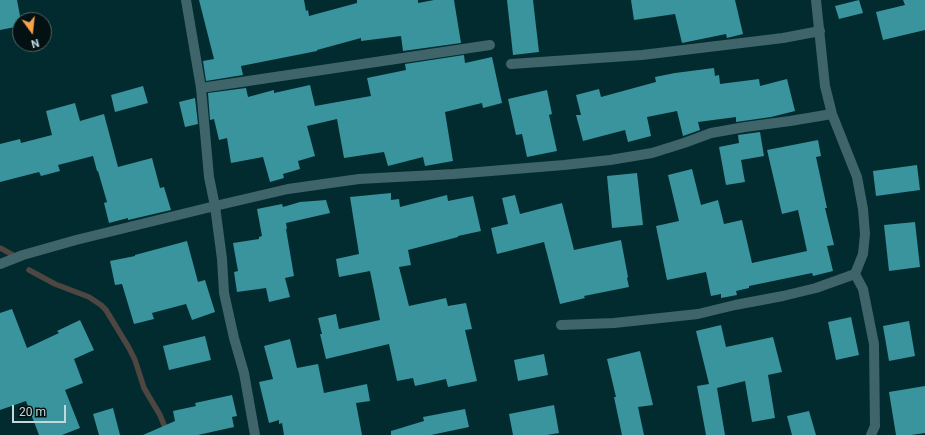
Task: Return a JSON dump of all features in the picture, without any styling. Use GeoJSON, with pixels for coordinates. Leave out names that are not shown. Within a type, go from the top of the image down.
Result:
{"type":"FeatureCollection","features":[{"type":"Feature","properties":{"kind":"street"},"geometry":{"type":"LineString","coordinates":[[186,0],[200,88],[209,177],[222,259],[224,293],[234,338],[244,373],[255,435]]}},
{"type":"Feature","properties":{"kind":"street"},"geometry":{"type":"LineString","coordinates":[[561,325],[614,323],[698,314],[816,288],[855,274],[863,254],[865,234],[863,208],[857,177],[832,114],[825,86],[816,0]]}},
{"type":"Feature","properties":{"kind":"street"},"geometry":{"type":"LineString","coordinates":[[511,64],[642,55],[783,38],[820,31]]}},
{"type":"Feature","properties":{"kind":"street"},"geometry":{"type":"LineString","coordinates":[[200,88],[490,45]]}},
{"type":"Feature","properties":{"kind":"street"},"geometry":{"type":"LineString","coordinates":[[0,264],[76,240],[288,189],[359,179],[460,173],[610,160],[652,153],[711,133],[832,114]]}},
{"type":"Feature","properties":{"kind":"street"},"geometry":{"type":"LineString","coordinates":[[855,274],[863,289],[874,344],[875,426],[871,435]]}},
{"type":"Feature","properties":{"kind":"building"},"geometry":{"type":"Polygon","coordinates":[[[0,0],[17,0],[19,12],[12,12],[12,28],[0,30],[0,0]]]}},
{"type":"Feature","properties":{"kind":"building"},"geometry":{"type":"Polygon","coordinates":[[[199,0],[304,0],[306,11],[308,10],[309,16],[357,3],[357,0],[418,0],[418,3],[434,0],[454,0],[461,43],[403,51],[401,36],[361,41],[361,38],[317,51],[241,66],[243,75],[206,81],[203,61],[214,59],[199,0]]]}},
{"type":"Feature","properties":{"kind":"building"},"geometry":{"type":"Polygon","coordinates":[[[507,0],[533,0],[539,52],[513,55],[507,0]]]}},
{"type":"Feature","properties":{"kind":"building"},"geometry":{"type":"Polygon","coordinates":[[[631,0],[735,0],[743,34],[727,38],[726,34],[682,43],[675,14],[634,20],[631,0]]]}},
{"type":"Feature","properties":{"kind":"building"},"geometry":{"type":"Polygon","coordinates":[[[859,0],[863,13],[839,19],[835,6],[859,0]]]}},
{"type":"Feature","properties":{"kind":"building"},"geometry":{"type":"Polygon","coordinates":[[[903,0],[925,0],[925,30],[883,40],[876,12],[905,5],[903,0]]]}},
{"type":"Feature","properties":{"kind":"building"},"geometry":{"type":"Polygon","coordinates":[[[464,55],[465,63],[492,57],[502,103],[483,108],[482,103],[445,112],[453,161],[425,166],[423,157],[388,166],[384,152],[344,158],[337,119],[307,126],[315,156],[298,161],[300,169],[283,174],[284,178],[270,182],[263,157],[231,163],[227,138],[219,140],[214,119],[210,120],[208,93],[246,88],[248,97],[274,90],[274,93],[310,85],[315,106],[371,96],[367,78],[406,70],[405,64],[464,55]]]}},
{"type":"Feature","properties":{"kind":"building"},"geometry":{"type":"Polygon","coordinates":[[[714,68],[715,76],[719,75],[720,84],[759,79],[760,86],[787,79],[795,111],[771,117],[736,122],[736,117],[698,122],[700,130],[683,136],[677,111],[647,117],[651,136],[628,142],[625,130],[583,141],[576,115],[581,115],[576,95],[599,89],[601,97],[656,82],[655,77],[714,68]]]}},
{"type":"Feature","properties":{"kind":"building"},"geometry":{"type":"Polygon","coordinates":[[[143,86],[148,103],[115,112],[111,95],[143,86]]]}},
{"type":"Feature","properties":{"kind":"building"},"geometry":{"type":"Polygon","coordinates":[[[547,90],[552,114],[549,115],[557,151],[527,157],[522,134],[516,135],[508,99],[547,90]]]}},
{"type":"Feature","properties":{"kind":"building"},"geometry":{"type":"Polygon","coordinates":[[[195,98],[198,124],[185,127],[179,102],[195,98]]]}},
{"type":"Feature","properties":{"kind":"building"},"geometry":{"type":"Polygon","coordinates":[[[75,103],[80,121],[104,114],[118,167],[152,158],[160,188],[164,187],[171,210],[109,223],[104,203],[107,202],[93,156],[58,165],[60,171],[41,176],[39,172],[0,182],[0,144],[20,139],[21,143],[52,135],[46,111],[75,103]]]}},
{"type":"Feature","properties":{"kind":"building"},"geometry":{"type":"Polygon","coordinates":[[[760,132],[764,156],[741,160],[745,182],[726,185],[719,147],[739,143],[738,135],[760,132]]]}},
{"type":"Feature","properties":{"kind":"building"},"geometry":{"type":"Polygon","coordinates":[[[818,140],[821,156],[816,157],[827,208],[825,208],[834,245],[827,246],[833,271],[813,276],[812,273],[749,286],[749,288],[736,291],[737,295],[721,298],[721,294],[711,296],[706,272],[667,280],[656,226],[679,221],[668,175],[692,169],[701,205],[718,200],[724,224],[742,220],[752,263],[807,251],[798,210],[782,214],[767,150],[818,140]]]}},
{"type":"Feature","properties":{"kind":"building"},"geometry":{"type":"Polygon","coordinates":[[[917,165],[920,190],[876,196],[873,171],[917,165]]]}},
{"type":"Feature","properties":{"kind":"building"},"geometry":{"type":"Polygon","coordinates":[[[637,173],[643,225],[612,228],[607,176],[637,173]]]}},
{"type":"Feature","properties":{"kind":"building"},"geometry":{"type":"Polygon","coordinates":[[[391,193],[391,200],[399,199],[400,207],[447,195],[448,201],[473,196],[481,231],[408,250],[411,265],[399,267],[409,306],[446,298],[448,306],[466,303],[472,329],[465,330],[477,381],[448,387],[446,379],[415,386],[413,378],[397,381],[389,344],[326,359],[318,318],[336,314],[339,329],[380,320],[370,271],[339,277],[336,259],[359,254],[350,197],[391,193]]]}},
{"type":"Feature","properties":{"kind":"building"},"geometry":{"type":"Polygon","coordinates":[[[515,195],[520,214],[562,203],[574,250],[621,240],[629,287],[584,296],[585,298],[560,304],[544,242],[497,254],[491,228],[508,224],[502,198],[515,195]]]}},
{"type":"Feature","properties":{"kind":"building"},"geometry":{"type":"Polygon","coordinates":[[[326,200],[330,213],[286,223],[294,276],[285,278],[290,297],[269,302],[266,288],[237,292],[234,272],[238,271],[233,243],[259,239],[259,237],[262,236],[257,209],[282,204],[283,207],[300,202],[326,200]]]}},
{"type":"Feature","properties":{"kind":"building"},"geometry":{"type":"Polygon","coordinates":[[[915,222],[920,267],[889,271],[884,225],[915,222]]]}},
{"type":"Feature","properties":{"kind":"building"},"geometry":{"type":"Polygon","coordinates":[[[187,241],[198,282],[205,280],[215,312],[192,320],[186,304],[152,313],[154,319],[134,324],[122,284],[115,285],[110,261],[135,256],[187,241]]]}},
{"type":"Feature","properties":{"kind":"building"},"geometry":{"type":"Polygon","coordinates":[[[12,309],[27,348],[59,333],[57,331],[80,320],[94,350],[74,359],[83,383],[65,390],[80,428],[62,435],[39,435],[26,401],[0,410],[0,313],[12,309]]]}},
{"type":"Feature","properties":{"kind":"building"},"geometry":{"type":"Polygon","coordinates":[[[851,317],[859,355],[836,360],[828,322],[851,317]]]}},
{"type":"Feature","properties":{"kind":"building"},"geometry":{"type":"Polygon","coordinates":[[[909,321],[915,356],[889,361],[883,326],[909,321]]]}},
{"type":"Feature","properties":{"kind":"building"},"geometry":{"type":"Polygon","coordinates":[[[721,325],[726,347],[773,337],[782,372],[768,375],[775,418],[752,422],[745,381],[717,388],[725,435],[706,435],[697,386],[709,384],[696,331],[721,325]]]}},
{"type":"Feature","properties":{"kind":"building"},"geometry":{"type":"Polygon","coordinates":[[[205,336],[211,360],[169,370],[163,346],[205,336]]]}},
{"type":"Feature","properties":{"kind":"building"},"geometry":{"type":"Polygon","coordinates":[[[290,339],[297,368],[318,364],[324,393],[367,384],[370,401],[356,403],[362,435],[284,435],[282,423],[279,424],[279,420],[269,423],[259,382],[273,379],[264,346],[290,339]]]}},
{"type":"Feature","properties":{"kind":"building"},"geometry":{"type":"Polygon","coordinates":[[[640,351],[653,405],[638,407],[644,435],[622,435],[614,397],[616,397],[607,359],[640,351]]]}},
{"type":"Feature","properties":{"kind":"building"},"geometry":{"type":"Polygon","coordinates":[[[544,354],[548,375],[518,381],[514,360],[544,354]]]}},
{"type":"Feature","properties":{"kind":"building"},"geometry":{"type":"Polygon","coordinates":[[[925,386],[925,433],[896,435],[889,392],[925,386]]]}},
{"type":"Feature","properties":{"kind":"building"},"geometry":{"type":"Polygon","coordinates":[[[232,395],[237,416],[232,417],[234,427],[198,435],[143,435],[175,421],[173,411],[196,406],[195,403],[232,395]]]}},
{"type":"Feature","properties":{"kind":"building"},"geometry":{"type":"Polygon","coordinates":[[[554,405],[559,433],[547,435],[513,435],[509,414],[554,405]]]}},
{"type":"Feature","properties":{"kind":"building"},"geometry":{"type":"Polygon","coordinates":[[[113,408],[120,435],[99,435],[93,414],[113,408]]]}},
{"type":"Feature","properties":{"kind":"building"},"geometry":{"type":"Polygon","coordinates":[[[465,409],[469,427],[431,435],[391,435],[391,431],[424,421],[423,417],[465,409]]]}},
{"type":"Feature","properties":{"kind":"building"},"geometry":{"type":"Polygon","coordinates":[[[809,411],[816,435],[792,435],[787,416],[809,411]]]}},
{"type":"Feature","properties":{"kind":"waterway"},"geometry":{"type":"LineString","coordinates":[[0,248],[13,255]]}},
{"type":"Feature","properties":{"kind":"waterway"},"geometry":{"type":"LineString","coordinates":[[29,270],[55,284],[89,297],[106,310],[135,360],[144,388],[160,415],[168,435]]}}]}
